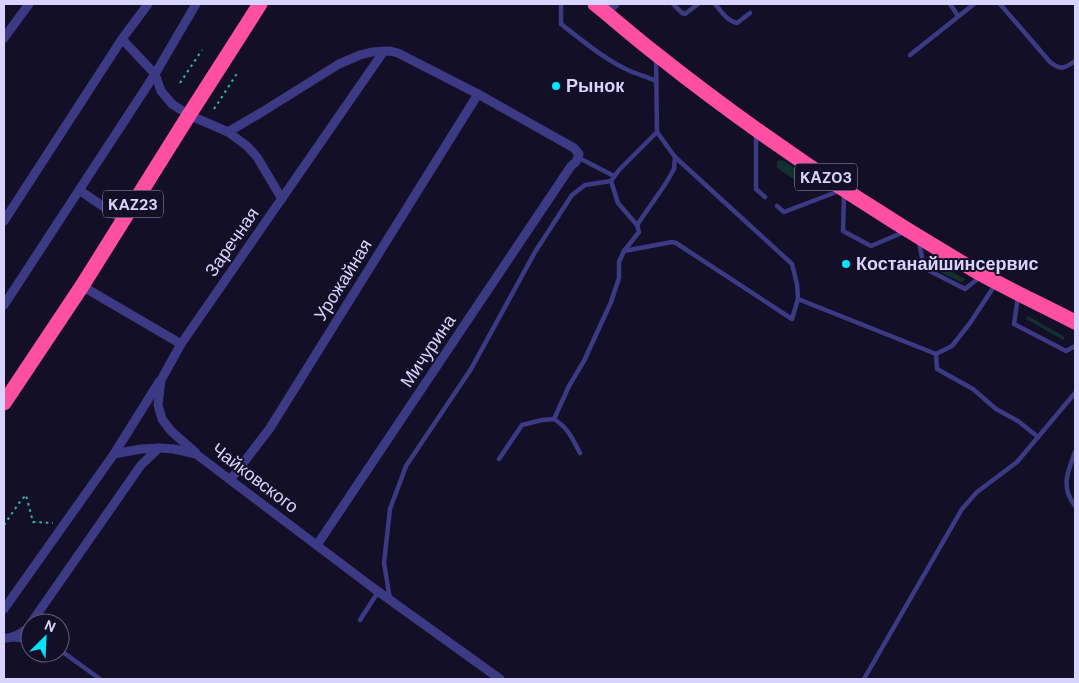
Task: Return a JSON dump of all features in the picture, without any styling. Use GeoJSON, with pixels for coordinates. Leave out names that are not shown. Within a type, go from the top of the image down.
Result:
{"type":"FeatureCollection","features":[{"type":"Feature","properties":{"kind":"highway","name":"KAZ23"},"geometry":{"type":"LineString","coordinates":[[4,403],[82,286],[260,4]]}},
{"type":"Feature","properties":{"kind":"highway","name":"KАZ03"},"geometry":{"type":"LineString","coordinates":[[605,7],[656,54],[756,129],[844,189],[997,282],[1074,320]]}},
{"type":"Feature","properties":{"kind":"street"},"geometry":{"type":"LineString","coordinates":[[4,38],[30,4]]}},
{"type":"Feature","properties":{"kind":"street"},"geometry":{"type":"LineString","coordinates":[[4,221],[122,39],[148,4]]}},
{"type":"Feature","properties":{"kind":"street"},"geometry":{"type":"LineString","coordinates":[[4,305],[154,74],[196,4]]}},
{"type":"Feature","properties":{"kind":"street"},"geometry":{"type":"LineString","coordinates":[[122,39],[154,74],[161,91],[172,104],[189,115],[228,132],[247,146],[257,158],[282,199]]}},
{"type":"Feature","properties":{"kind":"street"},"geometry":{"type":"LineString","coordinates":[[228,132],[339,64],[360,55],[384,51],[398,53],[478,94],[574,148],[579,154],[578,158]]}},
{"type":"Feature","properties":{"kind":"street","name":"Заречная"},"geometry":{"type":"LineString","coordinates":[[196,454],[171,431],[162,419],[158,405],[161,380],[181,344],[384,51]]}},
{"type":"Feature","properties":{"kind":"street","name":"Урожайная"},"geometry":{"type":"LineString","coordinates":[[231,480],[270,428],[478,94]]}},
{"type":"Feature","properties":{"kind":"street","name":"Мичурина"},"geometry":{"type":"LineString","coordinates":[[317,545],[578,158]]}},
{"type":"Feature","properties":{"kind":"street"},"geometry":{"type":"LineString","coordinates":[[79,190],[123,220]]}},
{"type":"Feature","properties":{"kind":"street"},"geometry":{"type":"LineString","coordinates":[[82,286],[181,344]]}},
{"type":"Feature","properties":{"kind":"street"},"geometry":{"type":"LineString","coordinates":[[4,609],[114,454],[161,380]]}},
{"type":"Feature","properties":{"kind":"street"},"geometry":{"type":"LineString","coordinates":[[39,613],[142,465],[159,448]]}},
{"type":"Feature","properties":{"kind":"street","name":"Чайковского"},"geometry":{"type":"LineString","coordinates":[[114,454],[159,448],[196,454],[379,592],[500,679]]}},
{"type":"Feature","properties":{"kind":"street"},"geometry":{"type":"LineString","coordinates":[[6,638],[20,632]]}},
{"type":"Feature","properties":{"kind":"lane"},"geometry":{"type":"LineString","coordinates":[[673,4],[682,13],[686,14],[698,4]]}},
{"type":"Feature","properties":{"kind":"lane"},"geometry":{"type":"LineString","coordinates":[[715,4],[733,22],[737,23],[750,13]]}},
{"type":"Feature","properties":{"kind":"lane"},"geometry":{"type":"LineString","coordinates":[[950,4],[958,16]]}},
{"type":"Feature","properties":{"kind":"lane"},"geometry":{"type":"LineString","coordinates":[[910,55],[974,4]]}},
{"type":"Feature","properties":{"kind":"lane"},"geometry":{"type":"LineString","coordinates":[[1000,4],[1056,67],[1066,68],[1075,61]]}},
{"type":"Feature","properties":{"kind":"lane"},"geometry":{"type":"LineString","coordinates":[[561,5],[561,24],[617,64],[656,81]]}},
{"type":"Feature","properties":{"kind":"lane"},"geometry":{"type":"LineString","coordinates":[[624,252],[672,242],[676,243],[792,319],[798,299],[797,284],[792,264],[674,157],[657,132],[656,54]]}},
{"type":"Feature","properties":{"kind":"lane"},"geometry":{"type":"LineString","coordinates":[[756,129],[756,189],[765,197]]}},
{"type":"Feature","properties":{"kind":"lane"},"geometry":{"type":"LineString","coordinates":[[554,419],[611,302],[619,278],[620,262],[624,252],[639,232],[637,224],[618,203],[613,179],[618,170],[657,132]]}},
{"type":"Feature","properties":{"kind":"lane"},"geometry":{"type":"LineString","coordinates":[[637,224],[674,169],[674,157]]}},
{"type":"Feature","properties":{"kind":"lane"},"geometry":{"type":"LineString","coordinates":[[578,158],[613,179]]}},
{"type":"Feature","properties":{"kind":"lane"},"geometry":{"type":"LineString","coordinates":[[390,600],[384,563],[390,509],[406,466],[471,369],[535,252],[572,195],[585,186],[613,179]]}},
{"type":"Feature","properties":{"kind":"lane"},"geometry":{"type":"LineString","coordinates":[[776,206],[784,212],[844,189],[843,230],[871,246],[914,233],[924,268],[966,289],[983,274]]}},
{"type":"Feature","properties":{"kind":"lane"},"geometry":{"type":"LineString","coordinates":[[798,299],[936,354],[952,346],[997,282]]}},
{"type":"Feature","properties":{"kind":"lane"},"geometry":{"type":"LineString","coordinates":[[1018,293],[1014,324],[1066,351],[1075,346]]}},
{"type":"Feature","properties":{"kind":"lane"},"geometry":{"type":"LineString","coordinates":[[936,354],[938,368],[973,389],[996,409],[1018,421],[1038,438]]}},
{"type":"Feature","properties":{"kind":"lane"},"geometry":{"type":"LineString","coordinates":[[864,679],[962,509],[977,492],[1017,462],[1075,393]]}},
{"type":"Feature","properties":{"kind":"lane"},"geometry":{"type":"LineString","coordinates":[[499,459],[522,425],[554,419],[563,425],[580,453]]}},
{"type":"Feature","properties":{"kind":"lane"},"geometry":{"type":"LineString","coordinates":[[1075,452],[1066,477],[1070,498],[1075,506]]}},
{"type":"Feature","properties":{"kind":"lane"},"geometry":{"type":"LineString","coordinates":[[360,620],[379,592]]}},
{"type":"Feature","properties":{"kind":"lane"},"geometry":{"type":"LineString","coordinates":[[6,638],[20,640]]}},
{"type":"Feature","properties":{"kind":"lane"},"geometry":{"type":"LineString","coordinates":[[70,657],[100,679]]}},
{"type":"Feature","properties":{"kind":"path"},"geometry":{"type":"LineString","coordinates":[[180,83],[202,50]]}},
{"type":"Feature","properties":{"kind":"path"},"geometry":{"type":"LineString","coordinates":[[214,109],[238,72]]}},
{"type":"Feature","properties":{"kind":"path"},"geometry":{"type":"LineString","coordinates":[[4,525],[26,495],[33,522],[64,524]]}},
{"type":"Feature","properties":{"kind":"green space"},"geometry":{"type":"Polygon","coordinates":[[[779,160],[784,161],[807,177],[808,181],[806,184],[801,184],[777,168],[779,160]]]}},
{"type":"Feature","properties":{"kind":"green space"},"geometry":{"type":"Polygon","coordinates":[[[934,262],[965,279],[964,281],[960,282],[935,269],[934,262]]]}},
{"type":"Feature","properties":{"kind":"green space"},"geometry":{"type":"Polygon","coordinates":[[[1028,316],[1065,337],[1063,340],[1026,319],[1028,316]]]}},
{"type":"Feature","properties":{"kind":"place","name":"Рынок"},"geometry":{"type":"Point","coordinates":[556,86]}},
{"type":"Feature","properties":{"kind":"place","name":"Костанайшинсервис"},"geometry":{"type":"Point","coordinates":[846,264]}}]}
